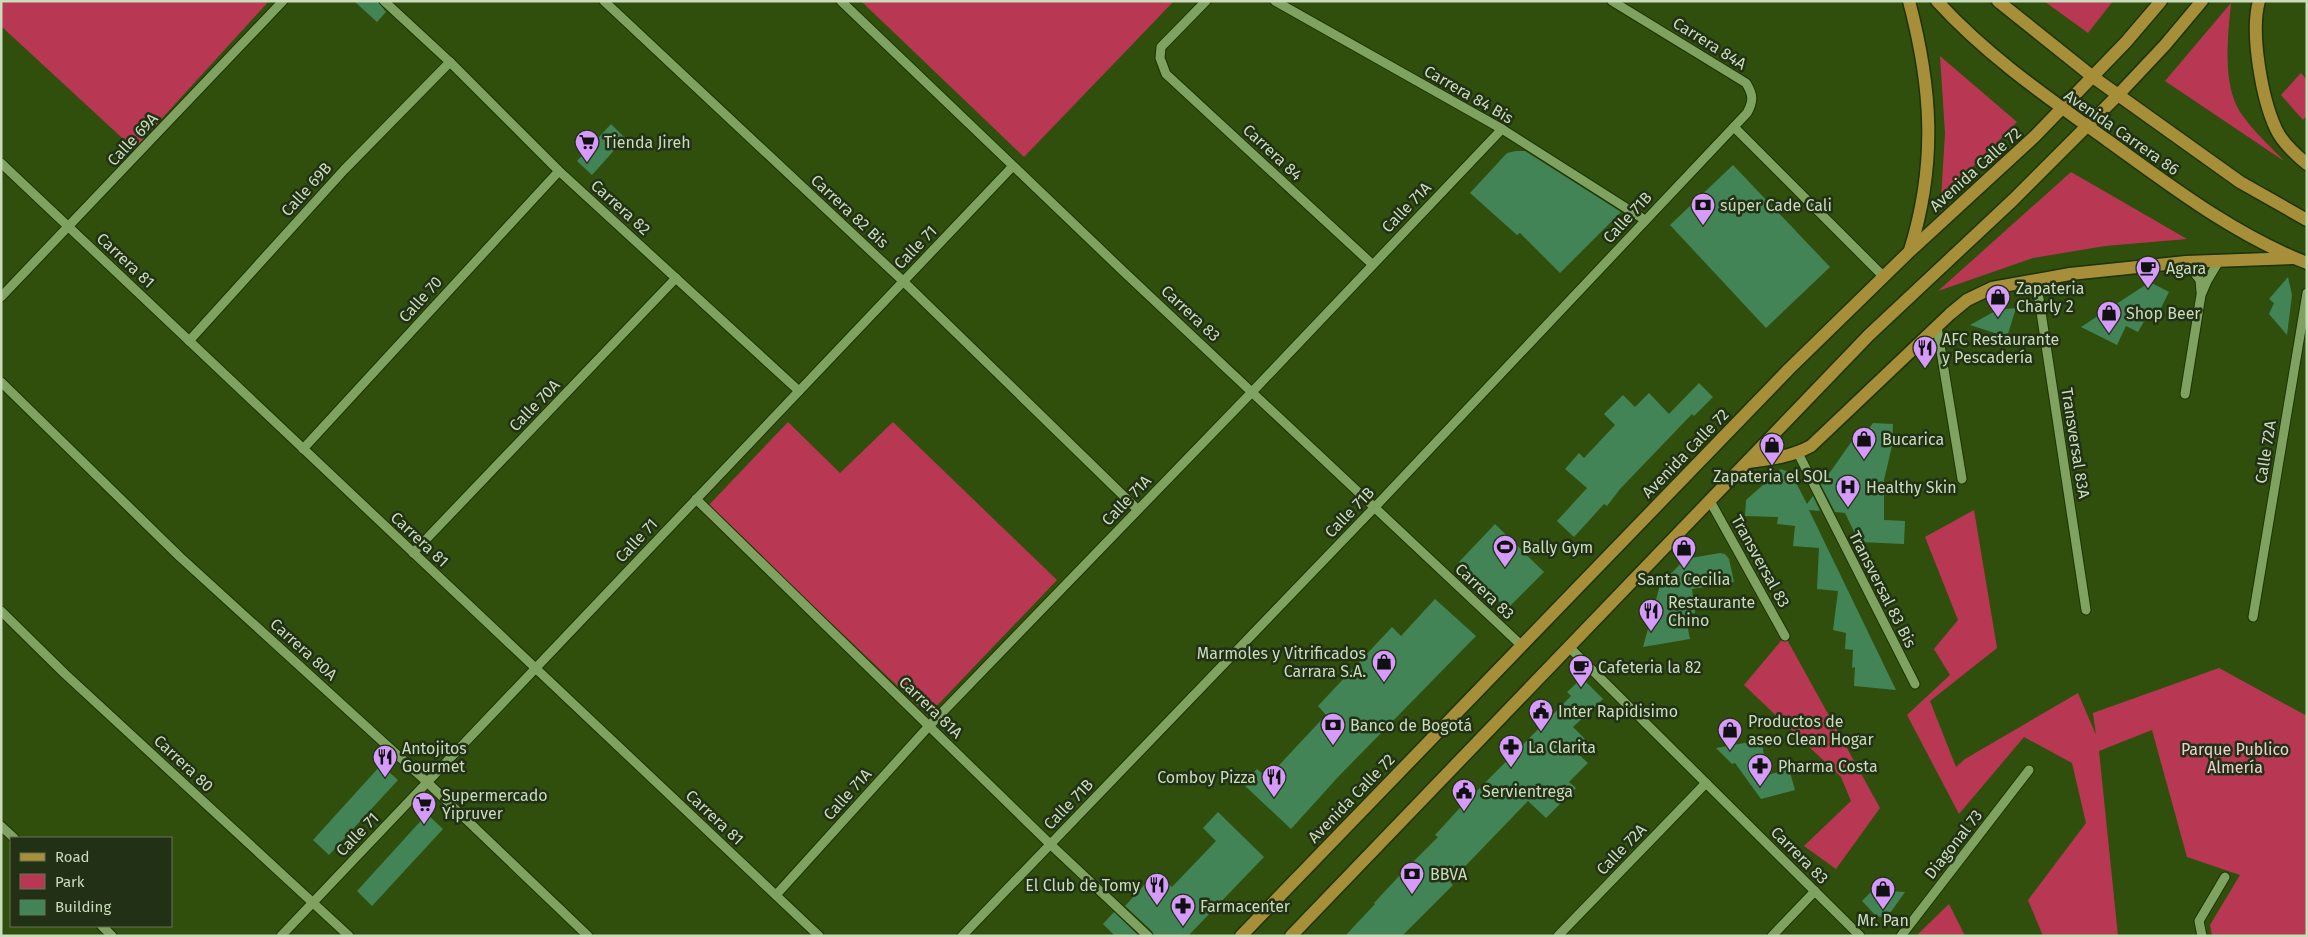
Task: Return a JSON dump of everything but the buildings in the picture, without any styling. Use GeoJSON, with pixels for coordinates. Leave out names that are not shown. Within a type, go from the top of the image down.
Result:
{"type":"FeatureCollection","features":[{"type":"Feature","properties":{"kind":"main road"},"geometry":{"type":"LineString","coordinates":[[1909,1],[1924,71],[1928,133],[1928,169],[1924,201],[1910,251]]}},
{"type":"Feature","properties":{"kind":"main road","name":"Avenida Carrera 86"},"geometry":{"type":"LineString","coordinates":[[1937,1],[1983,47],[2062,110],[2223,221],[2293,258],[2307,263]]}},
{"type":"Feature","properties":{"kind":"main road","name":"Avenida Carrera 86"},"geometry":{"type":"LineString","coordinates":[[1998,1],[2093,77],[2240,182],[2307,220]]}},
{"type":"Feature","properties":{"kind":"main road","name":"Avenida Calle 72"},"geometry":{"type":"LineString","coordinates":[[1240,936],[1789,369],[1910,251],[2062,110],[2161,1]]}},
{"type":"Feature","properties":{"kind":"main road"},"geometry":{"type":"LineString","coordinates":[[1291,936],[1869,335],[2013,200],[2087,127],[2165,45],[2202,1]]}},
{"type":"Feature","properties":{"kind":"main road"},"geometry":{"type":"LineString","coordinates":[[2259,1],[2256,13],[2258,56],[2264,92],[2276,131],[2297,156],[2307,164]]}},
{"type":"Feature","properties":{"kind":"main road"},"geometry":{"type":"LineString","coordinates":[[1748,462],[1779,458],[1798,453],[1822,437],[1937,326],[1962,305],[1980,293],[1992,288],[2105,269],[2219,260],[2293,258]]}},
{"type":"Feature","properties":{"kind":"street","name":"Calle 69A"},"geometry":{"type":"LineString","coordinates":[[1,297],[283,1]]}},
{"type":"Feature","properties":{"kind":"street","name":"Carrera 82"},"geometry":{"type":"LineString","coordinates":[[384,1],[450,62],[559,171],[798,391]]}},
{"type":"Feature","properties":{"kind":"street","name":"Carrera 82 Bis"},"geometry":{"type":"LineString","coordinates":[[604,1],[903,281],[1137,509]]}},
{"type":"Feature","properties":{"kind":"street","name":"Carrera 83"},"geometry":{"type":"LineString","coordinates":[[841,1],[1374,508],[1521,645]]}},
{"type":"Feature","properties":{"kind":"street","name":"Carrera 84"},"geometry":{"type":"LineString","coordinates":[[1206,1],[1161,47],[1160,58],[1166,74],[1372,264]]}},
{"type":"Feature","properties":{"kind":"street","name":"Carrera 84 Bis"},"geometry":{"type":"LineString","coordinates":[[1275,1],[1502,129],[1645,220]]}},
{"type":"Feature","properties":{"kind":"street","name":"Carrera 84A"},"geometry":{"type":"LineString","coordinates":[[1612,1],[1746,83],[1752,92],[1752,105]]}},
{"type":"Feature","properties":{"kind":"street","name":"Calle 69B"},"geometry":{"type":"LineString","coordinates":[[189,340],[344,170],[450,62]]}},
{"type":"Feature","properties":{"kind":"street","name":"Calle 71B"},"geometry":{"type":"LineString","coordinates":[[962,936],[1374,508],[1748,113],[1752,105]]}},
{"type":"Feature","properties":{"kind":"street"},"geometry":{"type":"LineString","coordinates":[[1734,127],[1884,277]]}},
{"type":"Feature","properties":{"kind":"street","name":"Calle 71A"},"geometry":{"type":"LineString","coordinates":[[776,895],[929,726],[1253,391],[1502,129]]}},
{"type":"Feature","properties":{"kind":"street","name":"Carrera 81"},"geometry":{"type":"LineString","coordinates":[[1,163],[819,936]]}},
{"type":"Feature","properties":{"kind":"street","name":"Calle 71"},"geometry":{"type":"LineString","coordinates":[[281,936],[1013,166]]}},
{"type":"Feature","properties":{"kind":"street","name":"Calle 70"},"geometry":{"type":"LineString","coordinates":[[303,449],[559,171]]}},
{"type":"Feature","properties":{"kind":"street"},"geometry":{"type":"LineString","coordinates":[[2185,394],[2201,295],[2207,280],[2219,260]]}},
{"type":"Feature","properties":{"kind":"street"},"geometry":{"type":"LineString","coordinates":[[2186,262],[2200,280],[2201,295]]}},
{"type":"Feature","properties":{"kind":"street","name":"Calle 70A"},"geometry":{"type":"LineString","coordinates":[[413,553],[676,278]]}},
{"type":"Feature","properties":{"kind":"street","name":"Transversal 83A"},"geometry":{"type":"LineString","coordinates":[[2036,280],[2086,610]]}},
{"type":"Feature","properties":{"kind":"street","name":"Calle 72A"},"geometry":{"type":"LineString","coordinates":[[2253,617],[2307,293]]}},
{"type":"Feature","properties":{"kind":"street"},"geometry":{"type":"LineString","coordinates":[[1937,326],[1962,479]]}},
{"type":"Feature","properties":{"kind":"street","name":"Carrera 80A"},"geometry":{"type":"LineString","coordinates":[[1,382],[180,557],[427,782],[588,936]]}},
{"type":"Feature","properties":{"kind":"street","name":"Transversal 83 Bis"},"geometry":{"type":"LineString","coordinates":[[1798,453],[1915,684]]}},
{"type":"Feature","properties":{"kind":"street","name":"Carrera 81A"},"geometry":{"type":"LineString","coordinates":[[696,499],[1050,844],[1148,936]]}},
{"type":"Feature","properties":{"kind":"street","name":"Transversal 83"},"geometry":{"type":"LineString","coordinates":[[1710,501],[1785,636]]}},
{"type":"Feature","properties":{"kind":"street","name":"Carrera 80"},"geometry":{"type":"LineString","coordinates":[[1,611],[64,673],[349,936]]}},
{"type":"Feature","properties":{"kind":"street","name":"Carrera 83"},"geometry":{"type":"LineString","coordinates":[[1569,647],[1860,936]]}},
{"type":"Feature","properties":{"kind":"street","name":"Diagonal 73"},"geometry":{"type":"LineString","coordinates":[[1901,936],[2029,770]]}},
{"type":"Feature","properties":{"kind":"street","name":"Calle 72A"},"geometry":{"type":"LineString","coordinates":[[1558,936],[1706,783]]}},
{"type":"Feature","properties":{"kind":"street"},"geometry":{"type":"LineString","coordinates":[[1,826],[13,837]]}},
{"type":"Feature","properties":{"kind":"street"},"geometry":{"type":"LineString","coordinates":[[2202,936],[2199,920],[2226,877]]}},
{"type":"Feature","properties":{"kind":"street"},"geometry":{"type":"LineString","coordinates":[[1772,936],[1815,891]]}},
{"type":"Feature","properties":{"kind":"street"},"geometry":{"type":"LineString","coordinates":[[103,927],[112,936]]}},
{"type":"Feature","properties":{"kind":"green space"},"geometry":{"type":"Polygon","coordinates":[[[1,1],[269,1],[134,149],[1,26],[1,1]]]}},
{"type":"Feature","properties":{"kind":"green space"},"geometry":{"type":"Polygon","coordinates":[[[861,1],[1174,1],[1024,157],[861,1]]]}},
{"type":"Feature","properties":{"kind":"green space"},"geometry":{"type":"Polygon","coordinates":[[[2044,1],[2113,1],[2088,33],[2044,1]]]}},
{"type":"Feature","properties":{"kind":"green space"},"geometry":{"type":"Polygon","coordinates":[[[2231,3],[2228,73],[2234,100],[2250,125],[2284,161],[2165,81],[2231,3]]]}},
{"type":"Feature","properties":{"kind":"green space"},"geometry":{"type":"Polygon","coordinates":[[[1940,56],[2017,122],[1941,199],[1945,133],[1940,56]]]}},
{"type":"Feature","properties":{"kind":"green space"},"geometry":{"type":"Polygon","coordinates":[[[2301,73],[2307,80],[2307,115],[2303,120],[2281,95],[2301,73]]]}},
{"type":"Feature","properties":{"kind":"green space"},"geometry":{"type":"Polygon","coordinates":[[[2071,172],[2187,239],[2105,246],[2033,258],[1938,291],[2071,172]]]}},
{"type":"Feature","properties":{"kind":"green space"},"geometry":{"type":"Polygon","coordinates":[[[788,422],[840,473],[893,422],[1057,580],[928,715],[708,506],[788,422]]]}},
{"type":"Feature","properties":{"kind":"green space","name":"Parque Publico Almería"},"geometry":{"type":"Polygon","coordinates":[[[1974,510],[1997,648],[1930,701],[1956,767],[1965,759],[2078,693],[2096,735],[2093,713],[2219,668],[2307,716],[2307,936],[2212,936],[2210,925],[2240,875],[2187,857],[2152,730],[2099,751],[2118,936],[2043,936],[2028,900],[2086,823],[2072,763],[2024,737],[1959,814],[1907,715],[1950,675],[1934,649],[1958,620],[1925,537],[1974,510]]]}},
{"type":"Feature","properties":{"kind":"green space"},"geometry":{"type":"Polygon","coordinates":[[[1785,636],[1880,808],[1836,869],[1804,846],[1851,801],[1841,777],[1744,685],[1785,636]]]}},
{"type":"Feature","properties":{"kind":"green space"},"geometry":{"type":"Polygon","coordinates":[[[1949,904],[1965,936],[1916,936],[1949,904]]]}},
{"type":"Feature","properties":{"kind":"place","name":"Tienda Jireh"},"geometry":{"type":"Point","coordinates":[587,163]}},
{"type":"Feature","properties":{"kind":"place","name":"súper Cade Cali"},"geometry":{"type":"Point","coordinates":[1703,226]}},
{"type":"Feature","properties":{"kind":"place","name":"Agara"},"geometry":{"type":"Point","coordinates":[2148,289]}},
{"type":"Feature","properties":{"kind":"place","name":"Zapateria Charly 2"},"geometry":{"type":"Point","coordinates":[1998,318]}},
{"type":"Feature","properties":{"kind":"place","name":"Shop Beer"},"geometry":{"type":"Point","coordinates":[2109,334]}},
{"type":"Feature","properties":{"kind":"place","name":"AFC Restaurante y Pescadería"},"geometry":{"type":"Point","coordinates":[1925,369]}},
{"type":"Feature","properties":{"kind":"place","name":"Bucarica"},"geometry":{"type":"Point","coordinates":[1864,460]}},
{"type":"Feature","properties":{"kind":"place","name":"Zapateria el SOL"},"geometry":{"type":"Point","coordinates":[1772,466]}},
{"type":"Feature","properties":{"kind":"place","name":"Healthy Skin"},"geometry":{"type":"Point","coordinates":[1848,508]}},
{"type":"Feature","properties":{"kind":"place","name":"Bally Gym"},"geometry":{"type":"Point","coordinates":[1505,568]}},
{"type":"Feature","properties":{"kind":"place","name":"Santa Cecilia"},"geometry":{"type":"Point","coordinates":[1684,569]}},
{"type":"Feature","properties":{"kind":"place","name":"Restaurante Chino"},"geometry":{"type":"Point","coordinates":[1651,632]}},
{"type":"Feature","properties":{"kind":"place","name":"Marmoles y Vitrificados Carrara S.A."},"geometry":{"type":"Point","coordinates":[1384,683]}},
{"type":"Feature","properties":{"kind":"place","name":"Cafeteria la 82"},"geometry":{"type":"Point","coordinates":[1581,688]}},
{"type":"Feature","properties":{"kind":"place","name":"Inter Rapidisimo"},"geometry":{"type":"Point","coordinates":[1541,732]}},
{"type":"Feature","properties":{"kind":"place","name":"Banco de Bogotá"},"geometry":{"type":"Point","coordinates":[1333,746]}},
{"type":"Feature","properties":{"kind":"place","name":"Productos de aseo Clean Hogar"},"geometry":{"type":"Point","coordinates":[1730,751]}},
{"type":"Feature","properties":{"kind":"place","name":"La Clarita"},"geometry":{"type":"Point","coordinates":[1511,768]}},
{"type":"Feature","properties":{"kind":"place","name":"Antojitos Gourmet"},"geometry":{"type":"Point","coordinates":[385,778]}},
{"type":"Feature","properties":{"kind":"place","name":"Pharma Costa"},"geometry":{"type":"Point","coordinates":[1760,787]}},
{"type":"Feature","properties":{"kind":"place","name":"Comboy Pizza"},"geometry":{"type":"Point","coordinates":[1274,798]}},
{"type":"Feature","properties":{"kind":"place","name":"Servientrega"},"geometry":{"type":"Point","coordinates":[1464,812]}},
{"type":"Feature","properties":{"kind":"place","name":"Supermercado Yipruver"},"geometry":{"type":"Point","coordinates":[424,825]}},
{"type":"Feature","properties":{"kind":"place","name":"BBVA"},"geometry":{"type":"Point","coordinates":[1412,895]}},
{"type":"Feature","properties":{"kind":"place","name":"El Club de Tomy"},"geometry":{"type":"Point","coordinates":[1157,906]}},
{"type":"Feature","properties":{"kind":"place","name":"Mr. Pan"},"geometry":{"type":"Point","coordinates":[1883,910]}},
{"type":"Feature","properties":{"kind":"place","name":"Farmacenter"},"geometry":{"type":"Point","coordinates":[1183,927]}}]}
